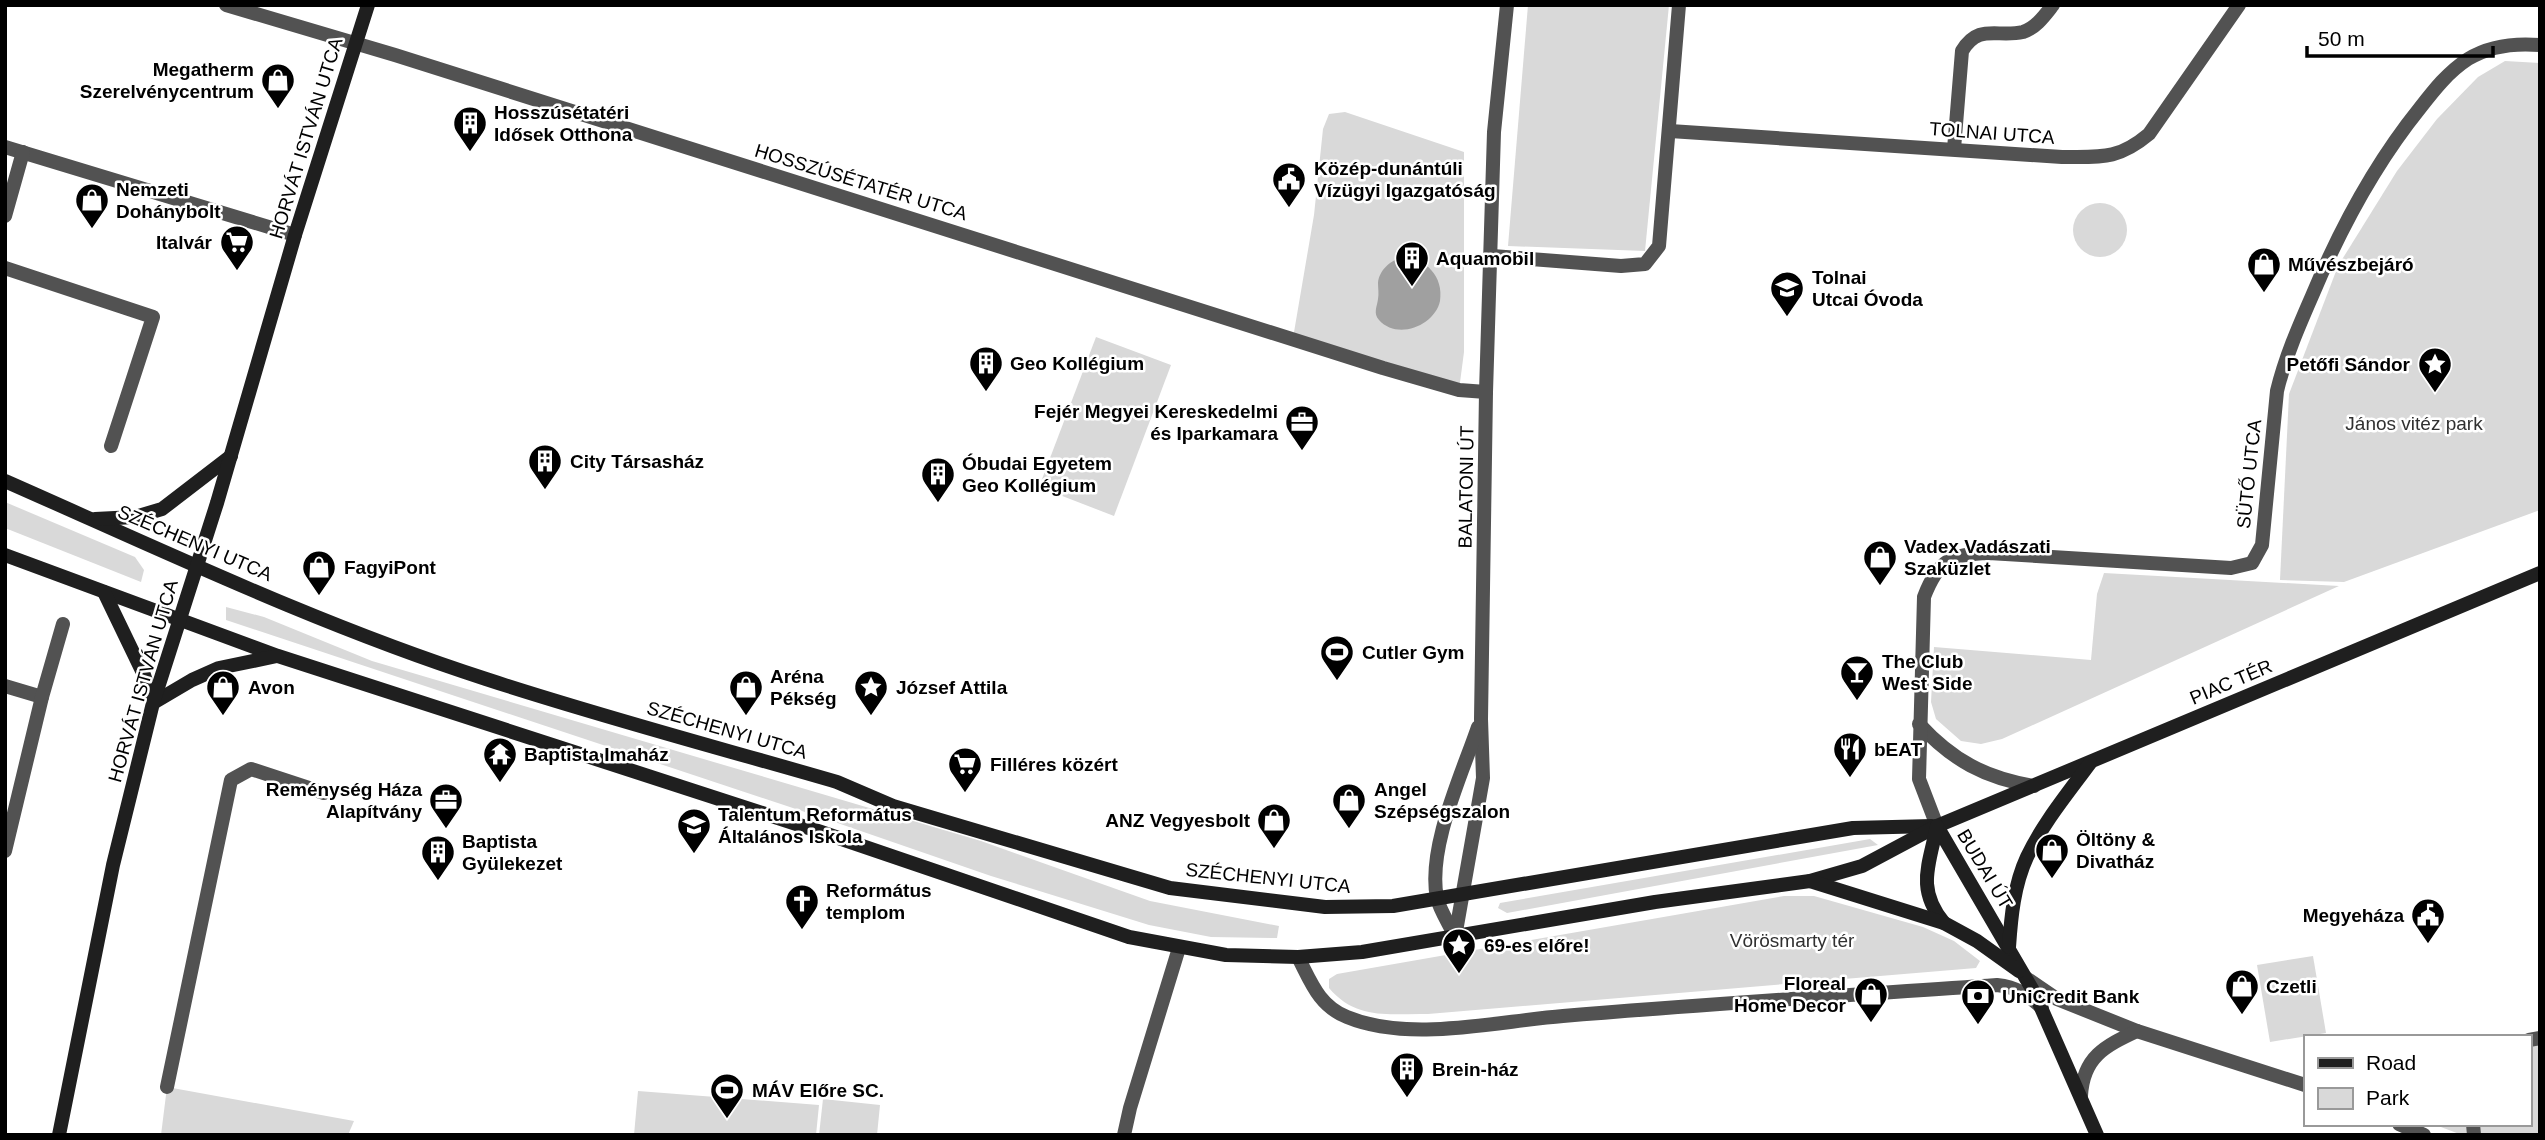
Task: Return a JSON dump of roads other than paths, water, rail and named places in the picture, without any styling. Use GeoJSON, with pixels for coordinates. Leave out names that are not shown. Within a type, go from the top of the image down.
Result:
{"type":"FeatureCollection","features":[{"type":"Feature","properties":{"kind":"main road","name":"HORVÁT ISTVÁN UTCA"},"geometry":{"type":"LineString","coordinates":[[59,1135],[113,865],[153,703],[231,456],[295,234],[368,5]]}},
{"type":"Feature","properties":{"kind":"main road"},"geometry":{"type":"LineString","coordinates":[[91,519],[135,517],[162,509],[231,456]]}},
{"type":"Feature","properties":{"kind":"main road","name":"SZÉCHENYI UTCA"},"geometry":{"type":"LineString","coordinates":[[5,481],[196,568],[353,631],[485,679],[837,782],[893,806],[1170,888],[1325,907],[1393,906],[1464,894]]}},
{"type":"Feature","properties":{"kind":"main road"},"geometry":{"type":"LineString","coordinates":[[5,555],[278,656],[821,832],[1129,937],[1226,955],[1298,957],[1363,951],[1654,902],[1810,881],[1863,866],[1937,826]]}},
{"type":"Feature","properties":{"kind":"main road","name":"PIAC TÉR"},"geometry":{"type":"LineString","coordinates":[[1937,826],[2540,573]]}},
{"type":"Feature","properties":{"kind":"main road"},"geometry":{"type":"LineString","coordinates":[[104,592],[144,675],[153,703],[219,668],[278,656]]}},
{"type":"Feature","properties":{"kind":"main road","name":"BUDAI ÚT"},"geometry":{"type":"LineString","coordinates":[[2009,948],[2013,904],[2027,857],[2043,827],[2090,763]]}},
{"type":"Feature","properties":{"kind":"main road"},"geometry":{"type":"LineString","coordinates":[[1464,894],[1853,828],[1937,826]]}},
{"type":"Feature","properties":{"kind":"main road","name":"BUDAI ÚT"},"geometry":{"type":"LineString","coordinates":[[1937,826],[1927,868],[1926,885],[1930,903],[1944,923]]}},
{"type":"Feature","properties":{"kind":"main road","name":"BUDAI ÚT"},"geometry":{"type":"LineString","coordinates":[[1937,826],[2042,1008],[2097,1135]]}},
{"type":"Feature","properties":{"kind":"main road","name":"BUDAI ÚT"},"geometry":{"type":"LineString","coordinates":[[1810,881],[1944,923],[2001,956],[2025,977]]}},
{"type":"Feature","properties":{"kind":"street","name":"HOSSZÚSÉTATÉR UTCA"},"geometry":{"type":"LineString","coordinates":[[226,5],[1383,368],[1459,390],[1486,392]]}},
{"type":"Feature","properties":{"kind":"street","name":"BALATONI ÚT"},"geometry":{"type":"LineString","coordinates":[[1455,937],[1483,779],[1481,719],[1486,392],[1494,132],[1507,5]]}},
{"type":"Feature","properties":{"kind":"street"},"geometry":{"type":"LineString","coordinates":[[1492,256],[1621,266],[1645,264],[1659,246],[1679,5]]}},
{"type":"Feature","properties":{"kind":"street"},"geometry":{"type":"LineString","coordinates":[[1954,149],[1962,51],[1969,39],[1979,34],[2025,32],[2042,20],[2053,5]]}},
{"type":"Feature","properties":{"kind":"street","name":"TOLNAI UTCA"},"geometry":{"type":"LineString","coordinates":[[1670,131],[2062,157],[2118,155],[2149,134],[2239,5]]}},
{"type":"Feature","properties":{"kind":"street","name":"SÜTŐ UTCA"},"geometry":{"type":"LineString","coordinates":[[1937,826],[1919,779],[1924,597],[1933,575],[1947,561],[1965,554],[1989,553],[2231,568],[2239,568],[2256,559],[2262,545],[2277,391],[2283,367],[2331,251],[2372,175],[2405,127],[2446,76],[2469,58],[2497,47],[2540,45]]}},
{"type":"Feature","properties":{"kind":"street"},"geometry":{"type":"LineString","coordinates":[[5,147],[295,234]]}},
{"type":"Feature","properties":{"kind":"street"},"geometry":{"type":"LineString","coordinates":[[5,216],[23,152]]}},
{"type":"Feature","properties":{"kind":"street"},"geometry":{"type":"LineString","coordinates":[[5,268],[153,317],[111,446]]}},
{"type":"Feature","properties":{"kind":"street"},"geometry":{"type":"LineString","coordinates":[[5,851],[63,624]]}},
{"type":"Feature","properties":{"kind":"street"},"geometry":{"type":"LineString","coordinates":[[5,686],[42,698]]}},
{"type":"Feature","properties":{"kind":"street","name":"BALATONI ÚT"},"geometry":{"type":"LineString","coordinates":[[1455,937],[1437,899],[1437,863],[1444,824],[1481,719]]}},
{"type":"Feature","properties":{"kind":"street"},"geometry":{"type":"LineString","coordinates":[[1919,724],[1952,756],[1970,766],[2012,782],[2034,786]]}},
{"type":"Feature","properties":{"kind":"street"},"geometry":{"type":"LineString","coordinates":[[167,1087],[232,780],[251,769],[324,793]]}},
{"type":"Feature","properties":{"kind":"street"},"geometry":{"type":"LineString","coordinates":[[1124,1135],[1179,948]]}},
{"type":"Feature","properties":{"kind":"street"},"geometry":{"type":"LineString","coordinates":[[1298,957],[1320,999],[1345,1017],[1381,1027],[1424,1029],[1561,1016],[1997,985],[2020,991],[2042,1008]]}},
{"type":"Feature","properties":{"kind":"street"},"geometry":{"type":"LineString","coordinates":[[2025,977],[2057,999],[2137,1031],[2303,1083]]}},
{"type":"Feature","properties":{"kind":"street"},"geometry":{"type":"LineString","coordinates":[[2081,1096],[2088,1065],[2096,1055],[2137,1031]]}},
{"type":"Feature","properties":{"kind":"street"},"geometry":{"type":"LineString","coordinates":[[2404,1126],[2424,1135]]}},
{"type":"Feature","properties":{"kind":"place","name":"Megatherm Szerelvénycentrum"},"geometry":{"type":"Point","coordinates":[278,110]}},
{"type":"Feature","properties":{"kind":"place","name":"Hosszúsétatéri Idősek Otthona"},"geometry":{"type":"Point","coordinates":[470,153]}},
{"type":"Feature","properties":{"kind":"place","name":"Közép-dunántúli Vízügyi Igazgatóság"},"geometry":{"type":"Point","coordinates":[1289,209]}},
{"type":"Feature","properties":{"kind":"place","name":"Nemzeti Dohánybolt"},"geometry":{"type":"Point","coordinates":[92,230]}},
{"type":"Feature","properties":{"kind":"place","name":"Italvár"},"geometry":{"type":"Point","coordinates":[237,272]}},
{"type":"Feature","properties":{"kind":"place","name":"Aquamobil"},"geometry":{"type":"Point","coordinates":[1412,288]}},
{"type":"Feature","properties":{"kind":"place","name":"Művészbejáró"},"geometry":{"type":"Point","coordinates":[2264,294]}},
{"type":"Feature","properties":{"kind":"place","name":"Tolnai Utcai Óvoda"},"geometry":{"type":"Point","coordinates":[1787,318]}},
{"type":"Feature","properties":{"kind":"place","name":"Geo Kollégium"},"geometry":{"type":"Point","coordinates":[986,393]}},
{"type":"Feature","properties":{"kind":"place","name":"Petőfi Sándor"},"geometry":{"type":"Point","coordinates":[2435,394]}},
{"type":"Feature","properties":{"kind":"place","name":"Fejér Megyei Kereskedelmi és Iparkamara"},"geometry":{"type":"Point","coordinates":[1302,452]}},
{"type":"Feature","properties":{"kind":"place","name":"City Társasház"},"geometry":{"type":"Point","coordinates":[545,491]}},
{"type":"Feature","properties":{"kind":"place","name":"Óbudai Egyetem Geo Kollégium"},"geometry":{"type":"Point","coordinates":[938,504]}},
{"type":"Feature","properties":{"kind":"place","name":"Vadex Vadászati Szaküzlet"},"geometry":{"type":"Point","coordinates":[1880,587]}},
{"type":"Feature","properties":{"kind":"place","name":"FagyiPont"},"geometry":{"type":"Point","coordinates":[319,597]}},
{"type":"Feature","properties":{"kind":"place","name":"Cutler Gym"},"geometry":{"type":"Point","coordinates":[1337,682]}},
{"type":"Feature","properties":{"kind":"place","name":"The Club West Side"},"geometry":{"type":"Point","coordinates":[1857,702]}},
{"type":"Feature","properties":{"kind":"place","name":"Avon"},"geometry":{"type":"Point","coordinates":[223,717]}},
{"type":"Feature","properties":{"kind":"place","name":"Aréna Pékség"},"geometry":{"type":"Point","coordinates":[746,717]}},
{"type":"Feature","properties":{"kind":"place","name":"József Attila"},"geometry":{"type":"Point","coordinates":[871,717]}},
{"type":"Feature","properties":{"kind":"place","name":"bEAT"},"geometry":{"type":"Point","coordinates":[1850,779]}},
{"type":"Feature","properties":{"kind":"place","name":"Baptista Imaház"},"geometry":{"type":"Point","coordinates":[500,784]}},
{"type":"Feature","properties":{"kind":"place","name":"Filléres közért"},"geometry":{"type":"Point","coordinates":[965,794]}},
{"type":"Feature","properties":{"kind":"place","name":"Reménység Háza Alapítvány"},"geometry":{"type":"Point","coordinates":[446,830]}},
{"type":"Feature","properties":{"kind":"place","name":"Angel Szépségszalon"},"geometry":{"type":"Point","coordinates":[1349,830]}},
{"type":"Feature","properties":{"kind":"place","name":"ANZ Vegyesbolt"},"geometry":{"type":"Point","coordinates":[1274,850]}},
{"type":"Feature","properties":{"kind":"place","name":"Talentum Református Általános Iskola"},"geometry":{"type":"Point","coordinates":[694,855]}},
{"type":"Feature","properties":{"kind":"place","name":"Öltöny & Divatház"},"geometry":{"type":"Point","coordinates":[2052,880]}},
{"type":"Feature","properties":{"kind":"place","name":"Baptista Gyülekezet"},"geometry":{"type":"Point","coordinates":[438,882]}},
{"type":"Feature","properties":{"kind":"place","name":"Református templom"},"geometry":{"type":"Point","coordinates":[802,931]}},
{"type":"Feature","properties":{"kind":"place","name":"Megyeháza"},"geometry":{"type":"Point","coordinates":[2428,945]}},
{"type":"Feature","properties":{"kind":"place","name":"69-es előre!"},"geometry":{"type":"Point","coordinates":[1459,975]}},
{"type":"Feature","properties":{"kind":"place","name":"Czetli"},"geometry":{"type":"Point","coordinates":[2242,1016]}},
{"type":"Feature","properties":{"kind":"place","name":"Floreal Home Decor"},"geometry":{"type":"Point","coordinates":[1871,1024]}},
{"type":"Feature","properties":{"kind":"place","name":"UniCredit Bank"},"geometry":{"type":"Point","coordinates":[1978,1026]}},
{"type":"Feature","properties":{"kind":"place","name":"Brein-ház"},"geometry":{"type":"Point","coordinates":[1407,1099]}},
{"type":"Feature","properties":{"kind":"place","name":"MÁV Előre SC."},"geometry":{"type":"Point","coordinates":[727,1120]}},
{"type":"Feature","properties":{"kind":"park label","name":"János vitéz park"},"geometry":{"type":"Point","coordinates":[2414,423]}},
{"type":"Feature","properties":{"kind":"park label","name":"Vörösmarty tér"},"geometry":{"type":"Point","coordinates":[1792,940]}}]}
